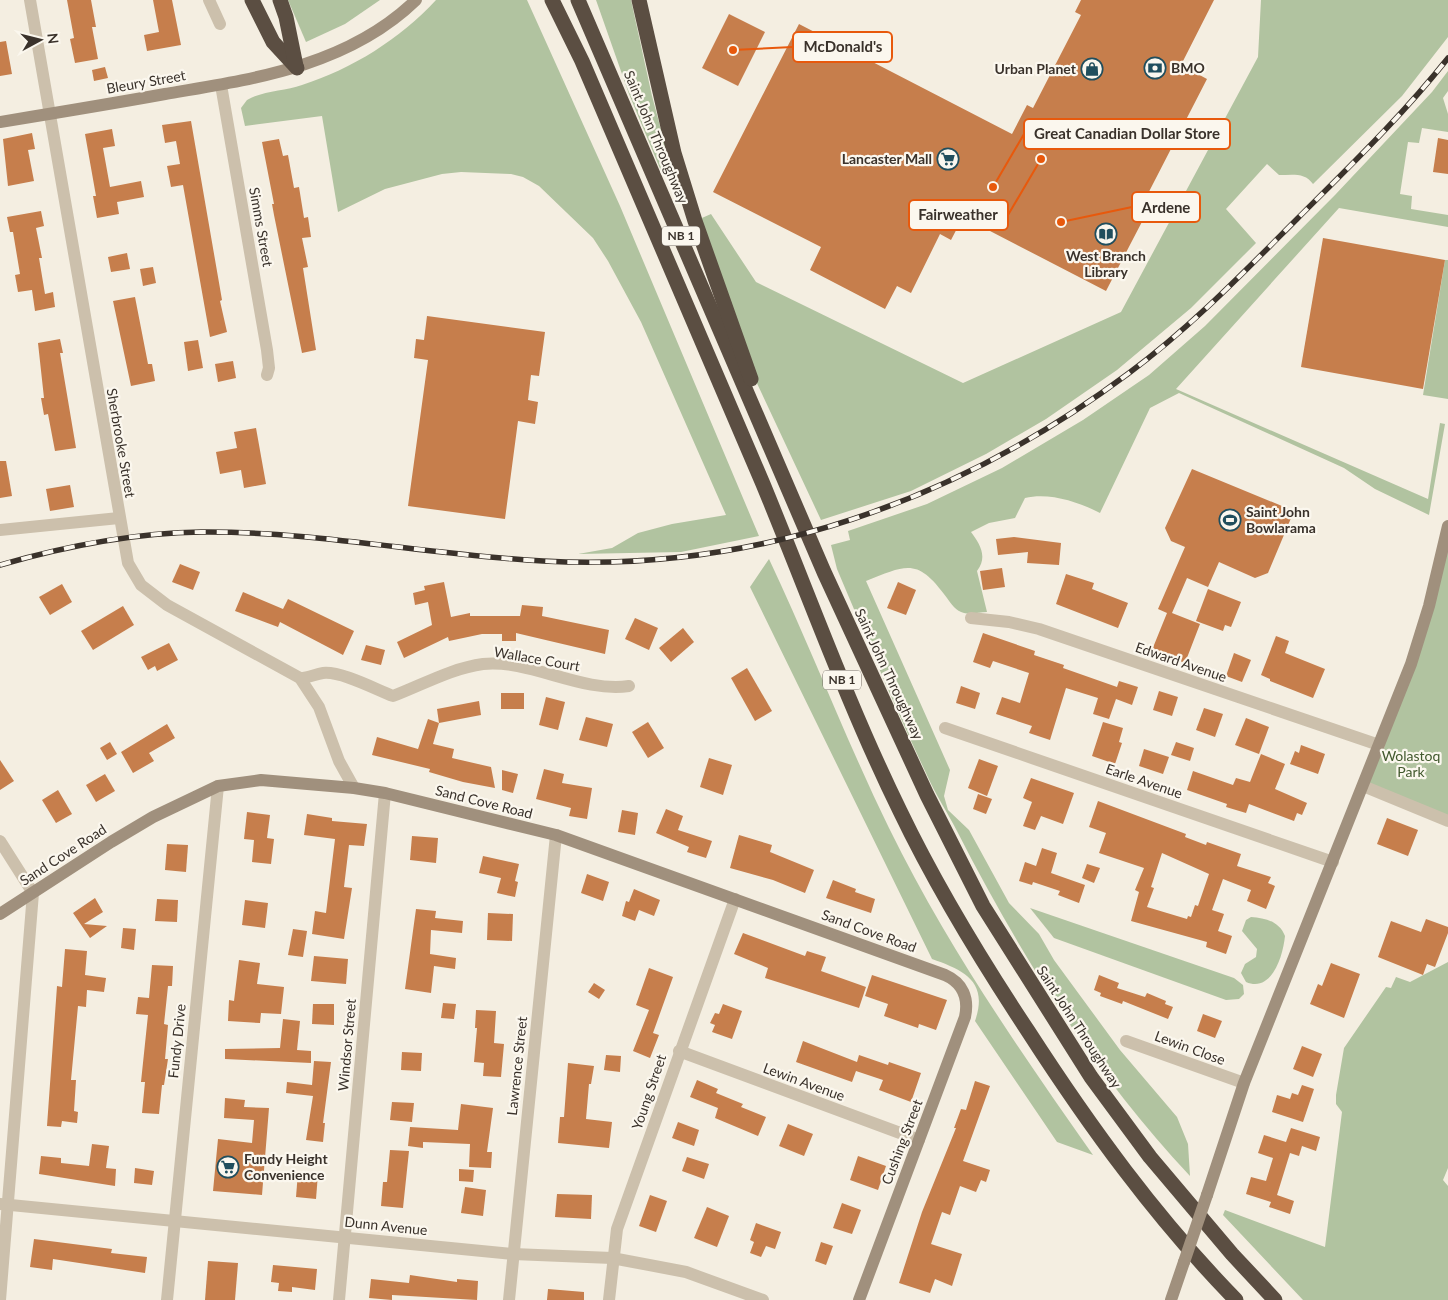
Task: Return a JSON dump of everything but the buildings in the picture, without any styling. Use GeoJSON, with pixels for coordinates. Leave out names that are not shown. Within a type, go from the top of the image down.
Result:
{"type":"FeatureCollection","features":[{"type":"Feature","properties":{"kind":"highway"},"geometry":{"type":"LineString","coordinates":[[252,0],[273,42],[297,68]]}},
{"type":"Feature","properties":{"kind":"highway"},"geometry":{"type":"LineString","coordinates":[[280,0],[286,17],[297,68]]}},
{"type":"Feature","properties":{"kind":"highway","name":"NB 1"},"geometry":{"type":"LineString","coordinates":[[552,0],[586,70],[762,482],[856,715],[899,809],[930,870],[986,968],[1068,1093],[1126,1174],[1236,1300]]}},
{"type":"Feature","properties":{"kind":"highway","name":"Saint John Throughway"},"geometry":{"type":"LineString","coordinates":[[578,0],[824,572],[956,854],[983,906],[1091,1077],[1150,1158],[1232,1254],[1275,1300]]}},
{"type":"Feature","properties":{"kind":"highway"},"geometry":{"type":"LineString","coordinates":[[639,0],[674,153],[695,222],[782,473]]}},
{"type":"Feature","properties":{"kind":"street","name":"Sherbrooke Street"},"geometry":{"type":"LineString","coordinates":[[30,0],[128,564],[141,585],[189,618],[300,678],[319,707],[339,761],[354,788]]}},
{"type":"Feature","properties":{"kind":"street"},"geometry":{"type":"LineString","coordinates":[[209,0],[220,24]]}},
{"type":"Feature","properties":{"kind":"street","name":"Bleury Street"},"geometry":{"type":"LineString","coordinates":[[0,122],[221,85],[297,68],[336,53],[366,37],[400,15],[416,0]]}},
{"type":"Feature","properties":{"kind":"street","name":"Simms Street"},"geometry":{"type":"LineString","coordinates":[[221,85],[267,350],[268,375]]}},
{"type":"Feature","properties":{"kind":"street"},"geometry":{"type":"LineString","coordinates":[[0,530],[119,518]]}},
{"type":"Feature","properties":{"kind":"street"},"geometry":{"type":"LineString","coordinates":[[1172,1300],[1244,1083],[1411,664],[1429,606],[1448,526]]}},
{"type":"Feature","properties":{"kind":"street","name":"Edward Avenue"},"geometry":{"type":"LineString","coordinates":[[971,618],[1009,622],[1038,629],[1379,745]]}},
{"type":"Feature","properties":{"kind":"street","name":"Wallace Court"},"geometry":{"type":"LineString","coordinates":[[300,678],[310,678],[322,673],[339,676],[393,696],[454,672],[483,664],[512,667],[610,688],[629,686]]}},
{"type":"Feature","properties":{"kind":"street","name":"Earle Avenue"},"geometry":{"type":"LineString","coordinates":[[945,728],[1333,862]]}},
{"type":"Feature","properties":{"kind":"street","name":"Sand Cove Road"},"geometry":{"type":"LineString","coordinates":[[0,914],[145,822],[218,786],[261,780],[354,788],[385,793],[556,835],[945,975],[957,982],[965,994]]}},
{"type":"Feature","properties":{"kind":"street","name":"Fundy Drive"},"geometry":{"type":"LineString","coordinates":[[167,1300],[218,786]]}},
{"type":"Feature","properties":{"kind":"street"},"geometry":{"type":"LineString","coordinates":[[1363,786],[1448,821]]}},
{"type":"Feature","properties":{"kind":"street","name":"Windsor Street"},"geometry":{"type":"LineString","coordinates":[[339,1300],[385,793]]}},
{"type":"Feature","properties":{"kind":"street","name":"Lawrence Street"},"geometry":{"type":"LineString","coordinates":[[509,1300],[556,835]]}},
{"type":"Feature","properties":{"kind":"street"},"geometry":{"type":"LineString","coordinates":[[0,841],[32,892],[5,1204],[0,1300]]}},
{"type":"Feature","properties":{"kind":"street","name":"Young Street"},"geometry":{"type":"LineString","coordinates":[[609,1300],[612,1258],[617,1229],[679,1051],[735,899]]}},
{"type":"Feature","properties":{"kind":"street","name":"Cushing Street"},"geometry":{"type":"LineString","coordinates":[[859,1300],[965,1017],[967,1005],[965,994]]}},
{"type":"Feature","properties":{"kind":"street","name":"Lewin Close"},"geometry":{"type":"LineString","coordinates":[[1126,1041],[1244,1083]]}},
{"type":"Feature","properties":{"kind":"street","name":"Lewin Avenue"},"geometry":{"type":"LineString","coordinates":[[679,1051],[919,1140]]}},
{"type":"Feature","properties":{"kind":"street","name":"Dunn Avenue"},"geometry":{"type":"LineString","coordinates":[[5,1204],[513,1254],[612,1258],[686,1272],[763,1300]]}},
{"type":"Feature","properties":{"kind":"green space"},"geometry":{"type":"Polygon","coordinates":[[[288,0],[380,0],[345,24],[306,42],[288,0]]]}},
{"type":"Feature","properties":{"kind":"green space"},"geometry":{"type":"Polygon","coordinates":[[[436,0],[527,0],[620,206],[759,536],[681,552],[578,554],[612,548],[638,533],[672,524],[726,515],[641,322],[608,261],[593,238],[539,186],[523,177],[511,174],[461,172],[442,174],[385,189],[338,212],[322,116],[245,126],[241,108],[247,100],[302,85],[357,61],[391,40],[436,0]]]}},
{"type":"Feature","properties":{"kind":"green space"},"geometry":{"type":"Polygon","coordinates":[[[596,0],[631,0],[652,96],[672,171],[661,171],[629,94],[596,0]]]}},
{"type":"Feature","properties":{"kind":"green space"},"geometry":{"type":"Polygon","coordinates":[[[1261,0],[1448,0],[1448,37],[1402,96],[1313,184],[1302,176],[1279,175],[1267,164],[1226,209],[1256,243],[1191,308],[1117,370],[1046,419],[986,454],[911,491],[821,520],[740,347],[695,221],[711,214],[756,282],[963,383],[1121,312],[1258,57],[1261,0]]]}},
{"type":"Feature","properties":{"kind":"green space"},"geometry":{"type":"Polygon","coordinates":[[[1448,71],[1448,91],[1443,98],[1448,114],[1448,132],[1422,128],[1419,143],[1408,142],[1400,194],[1412,196],[1411,209],[1448,215],[1448,227],[1339,208],[1176,389],[1428,499],[1440,423],[1445,424],[1429,515],[1375,489],[1344,468],[1179,393],[1150,408],[1100,513],[1064,499],[1034,496],[1025,498],[1015,518],[989,523],[971,532],[982,551],[982,561],[977,571],[987,612],[970,614],[959,611],[928,576],[911,568],[902,568],[866,581],[950,770],[944,796],[948,810],[969,830],[1009,903],[1039,934],[1054,960],[1120,1050],[1177,1117],[1188,1144],[1190,1176],[1155,1137],[1091,1056],[1007,924],[933,788],[914,748],[837,569],[831,545],[850,540],[848,531],[927,504],[1002,468],[1083,420],[1149,375],[1205,326],[1335,195],[1432,92],[1448,71]]]}},
{"type":"Feature","properties":{"kind":"green space"},"geometry":{"type":"Polygon","coordinates":[[[1445,260],[1448,260],[1448,399],[1423,395],[1445,260]]]}},
{"type":"Feature","properties":{"kind":"green space","name":"Wolastoq Park"},"geometry":{"type":"Polygon","coordinates":[[[1448,526],[1448,821],[1363,786],[1411,664],[1448,526]]]}},
{"type":"Feature","properties":{"kind":"green space"},"geometry":{"type":"Polygon","coordinates":[[[769,559],[873,795],[911,872],[985,996],[1093,1155],[1057,1142],[975,1021],[979,996],[976,987],[963,973],[932,959],[750,587],[769,559]]]}},
{"type":"Feature","properties":{"kind":"green space"},"geometry":{"type":"Polygon","coordinates":[[[1030,908],[1234,978],[1243,985],[1244,994],[1239,999],[1226,1000],[1054,938],[1030,908]]]}},
{"type":"Feature","properties":{"kind":"green space"},"geometry":{"type":"Polygon","coordinates":[[[1251,917],[1271,921],[1279,927],[1285,936],[1282,953],[1275,971],[1263,982],[1255,984],[1246,982],[1241,973],[1245,964],[1256,957],[1257,949],[1242,931],[1246,920],[1251,917]]]}},
{"type":"Feature","properties":{"kind":"green space"},"geometry":{"type":"Polygon","coordinates":[[[1448,962],[1448,1168],[1443,1180],[1448,1186],[1448,1300],[1303,1300],[1223,1215],[1225,1210],[1325,1247],[1342,1112],[1336,1104],[1336,1095],[1344,1048],[1386,987],[1391,988],[1396,977],[1410,982],[1448,962]]]}},
{"type":"Feature","properties":{"kind":"railway"},"geometry":{"type":"LineString","coordinates":[[0,565],[74,546],[150,535],[201,532],[287,535],[500,558],[543,561],[623,562],[701,555],[778,540],[853,519],[925,491],[996,458],[1064,418],[1152,356],[1216,299],[1336,180],[1394,120],[1448,58]]}},
{"type":"Feature","properties":{"kind":"place","name":"McDonald's"},"geometry":{"type":"Point","coordinates":[733,50]}},
{"type":"Feature","properties":{"kind":"place","name":"BMO"},"geometry":{"type":"Point","coordinates":[1155,68]}},
{"type":"Feature","properties":{"kind":"place","name":"Urban Planet"},"geometry":{"type":"Point","coordinates":[1092,69]}},
{"type":"Feature","properties":{"kind":"place","name":"Lancaster Mall"},"geometry":{"type":"Point","coordinates":[948,159]}},
{"type":"Feature","properties":{"kind":"place","name":"Fairweather"},"geometry":{"type":"Point","coordinates":[1041,159]}},
{"type":"Feature","properties":{"kind":"place","name":"Great Canadian Dollar Store"},"geometry":{"type":"Point","coordinates":[993,187]}},
{"type":"Feature","properties":{"kind":"place","name":"Ardene"},"geometry":{"type":"Point","coordinates":[1061,222]}},
{"type":"Feature","properties":{"kind":"place","name":"West Branch Library"},"geometry":{"type":"Point","coordinates":[1106,234]}},
{"type":"Feature","properties":{"kind":"place","name":"Saint John Bowlarama"},"geometry":{"type":"Point","coordinates":[1230,520]}},
{"type":"Feature","properties":{"kind":"place","name":"Fundy Height Convenience"},"geometry":{"type":"Point","coordinates":[228,1167]}}]}
